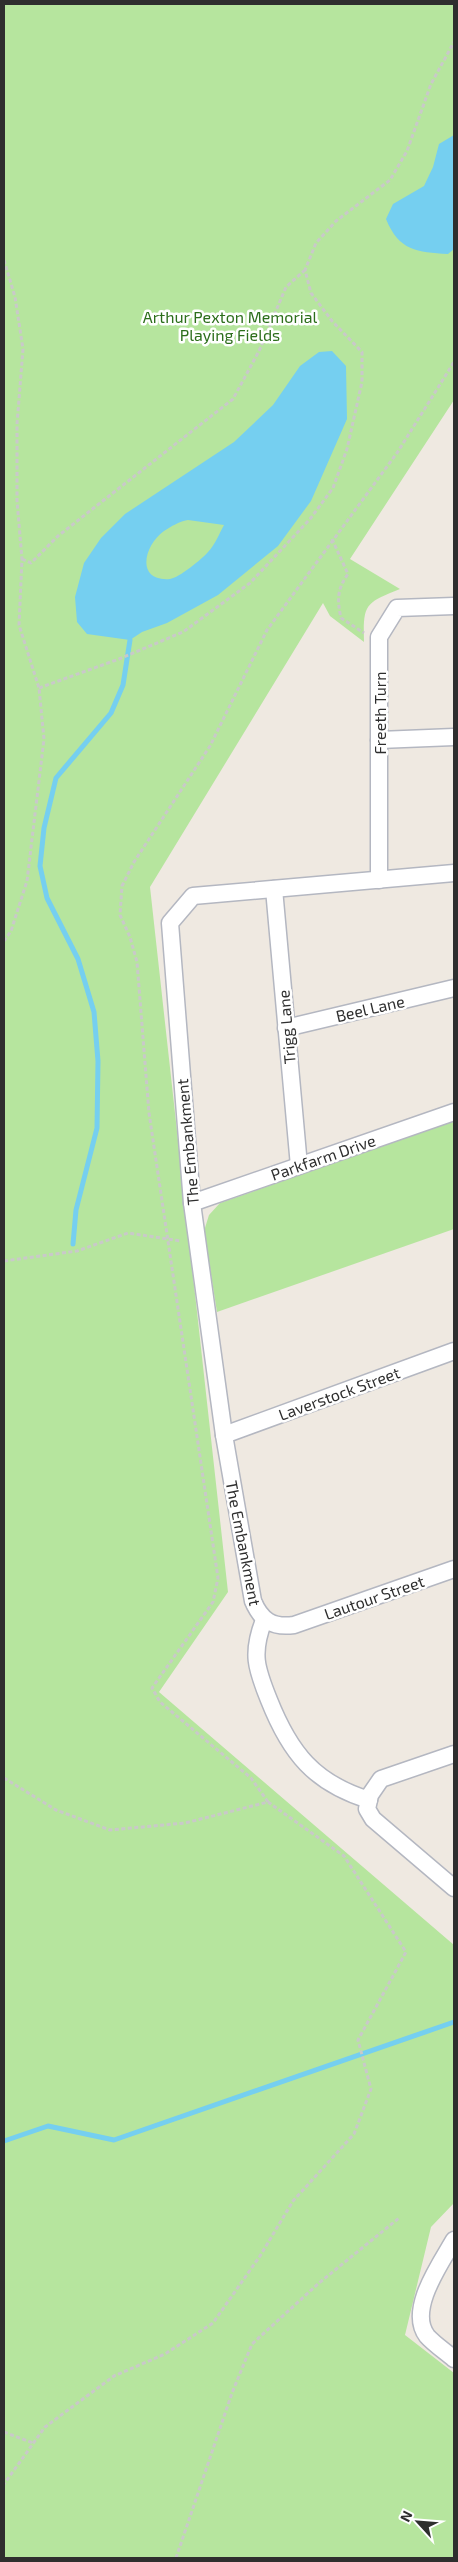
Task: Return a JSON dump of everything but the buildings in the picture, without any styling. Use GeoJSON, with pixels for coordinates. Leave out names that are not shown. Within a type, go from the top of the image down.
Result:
{"type":"FeatureCollection","features":[{"type":"Feature","properties":{"kind":"street"},"geometry":{"type":"LineString","coordinates":[[379,637],[397,608],[454,606]]}},
{"type":"Feature","properties":{"kind":"street","name":"Freeth Turn"},"geometry":{"type":"LineString","coordinates":[[378,880],[379,637]]}},
{"type":"Feature","properties":{"kind":"street"},"geometry":{"type":"LineString","coordinates":[[379,740],[454,737]]}},
{"type":"Feature","properties":{"kind":"street","name":"The Embankment"},"geometry":{"type":"LineString","coordinates":[[294,1625],[275,1625],[264,1620],[253,1601],[224,1435],[192,1203],[170,923],[193,896],[454,874]]}},
{"type":"Feature","properties":{"kind":"street","name":"Trigg Lane"},"geometry":{"type":"LineString","coordinates":[[274,889],[299,1166]]}},
{"type":"Feature","properties":{"kind":"street","name":"Beel Lane"},"geometry":{"type":"LineString","coordinates":[[286,1028],[454,988]]}},
{"type":"Feature","properties":{"kind":"street","name":"Parkfarm Drive"},"geometry":{"type":"LineString","coordinates":[[192,1203],[454,1112]]}},
{"type":"Feature","properties":{"kind":"street","name":"Laverstock Street"},"geometry":{"type":"LineString","coordinates":[[224,1435],[454,1351]]}},
{"type":"Feature","properties":{"kind":"street","name":"Lautour Street"},"geometry":{"type":"LineString","coordinates":[[294,1625],[454,1569]]}},
{"type":"Feature","properties":{"kind":"street"},"geometry":{"type":"LineString","coordinates":[[264,1620],[256,1639],[255,1662],[282,1733],[309,1767],[343,1792],[369,1800]]}},
{"type":"Feature","properties":{"kind":"street"},"geometry":{"type":"LineString","coordinates":[[454,1754],[381,1779],[374,1789],[367,1809],[373,1819],[454,1888]]}},
{"type":"Feature","properties":{"kind":"street"},"geometry":{"type":"LineString","coordinates":[[454,2240],[431,2280],[420,2312],[427,2335],[454,2359]]}},
{"type":"Feature","properties":{"kind":"path"},"geometry":{"type":"LineString","coordinates":[[22,559],[31,563],[58,536],[232,400],[259,351],[286,287],[305,270],[316,243],[336,220],[390,180],[407,151],[431,84],[454,42]]}},
{"type":"Feature","properties":{"kind":"path"},"geometry":{"type":"LineString","coordinates":[[4,260],[15,297],[23,349],[17,424],[18,501],[22,559],[19,626],[39,688],[44,739],[27,881],[11,931],[4,941]]}},
{"type":"Feature","properties":{"kind":"path"},"geometry":{"type":"LineString","coordinates":[[39,688],[119,659],[183,632],[250,583],[310,518],[333,488],[347,448],[362,382],[362,352],[332,321],[311,293],[305,270]]}},
{"type":"Feature","properties":{"kind":"path"},"geometry":{"type":"LineString","coordinates":[[4,2484],[45,2427],[114,2376],[165,2354],[213,2323],[260,2256],[294,2201],[354,2134],[371,2089],[358,2040],[406,1952],[344,1856],[268,1802],[251,1778],[160,1702],[152,1688],[213,1602],[218,1578],[149,1113],[137,962],[130,937],[120,915],[122,886],[134,862],[210,746],[267,630],[397,453],[454,362]]}},
{"type":"Feature","properties":{"kind":"path"},"geometry":{"type":"LineString","coordinates":[[332,539],[348,574],[342,582],[336,599],[341,618],[362,633],[379,637]]}},
{"type":"Feature","properties":{"kind":"path"},"geometry":{"type":"LineString","coordinates":[[4,1261],[77,1250],[128,1233],[197,1241]]}},
{"type":"Feature","properties":{"kind":"path"},"geometry":{"type":"LineString","coordinates":[[4,1778],[56,1810],[110,1830],[185,1823],[268,1802]]}},
{"type":"Feature","properties":{"kind":"path"},"geometry":{"type":"LineString","coordinates":[[176,2558],[232,2393],[252,2344],[319,2283],[399,2218]]}},
{"type":"Feature","properties":{"kind":"path"},"geometry":{"type":"LineString","coordinates":[[4,2432],[33,2443]]}},
{"type":"Feature","properties":{"kind":"green space","name":"Arthur Pexton Memorial Playing Fields"},"geometry":{"type":"Polygon","coordinates":[[[4,4],[454,4],[454,400],[350,559],[400,589],[379,598],[368,606],[364,620],[364,642],[330,616],[323,603],[150,887],[228,1592],[159,1692],[454,1945],[454,2203],[431,2227],[405,2335],[454,2373],[454,2558],[4,2558],[4,4]]]}},
{"type":"Feature","properties":{"kind":"green space"},"geometry":{"type":"Polygon","coordinates":[[[454,1121],[454,1229],[217,1312],[204,1231],[209,1215],[220,1203],[454,1121]]]}},
{"type":"Feature","properties":{"kind":"water"},"geometry":{"type":"Polygon","coordinates":[[[454,135],[454,249],[448,254],[410,248],[397,238],[386,219],[393,204],[424,186],[433,167],[439,144],[454,135]]]}},
{"type":"Feature","properties":{"kind":"water"},"geometry":{"type":"Polygon","coordinates":[[[332,351],[346,366],[347,419],[311,501],[278,546],[218,595],[167,623],[142,632],[130,640],[87,634],[77,622],[75,597],[84,563],[101,538],[125,514],[234,442],[273,405],[300,366],[319,352],[332,351]],[[188,520],[172,526],[157,537],[152,545],[146,561],[147,569],[151,575],[159,578],[174,578],[208,552],[224,525],[188,520]]]}},
{"type":"Feature","properties":{"kind":"waterway"},"geometry":{"type":"LineString","coordinates":[[73,1244],[76,1210],[97,1128],[98,1061],[94,1012],[78,959],[47,898],[40,866],[44,828],[56,778],[111,713],[123,685],[130,640]]}},
{"type":"Feature","properties":{"kind":"waterway"},"geometry":{"type":"LineString","coordinates":[[4,2141],[48,2126],[114,2140],[454,2022]]}}]}
